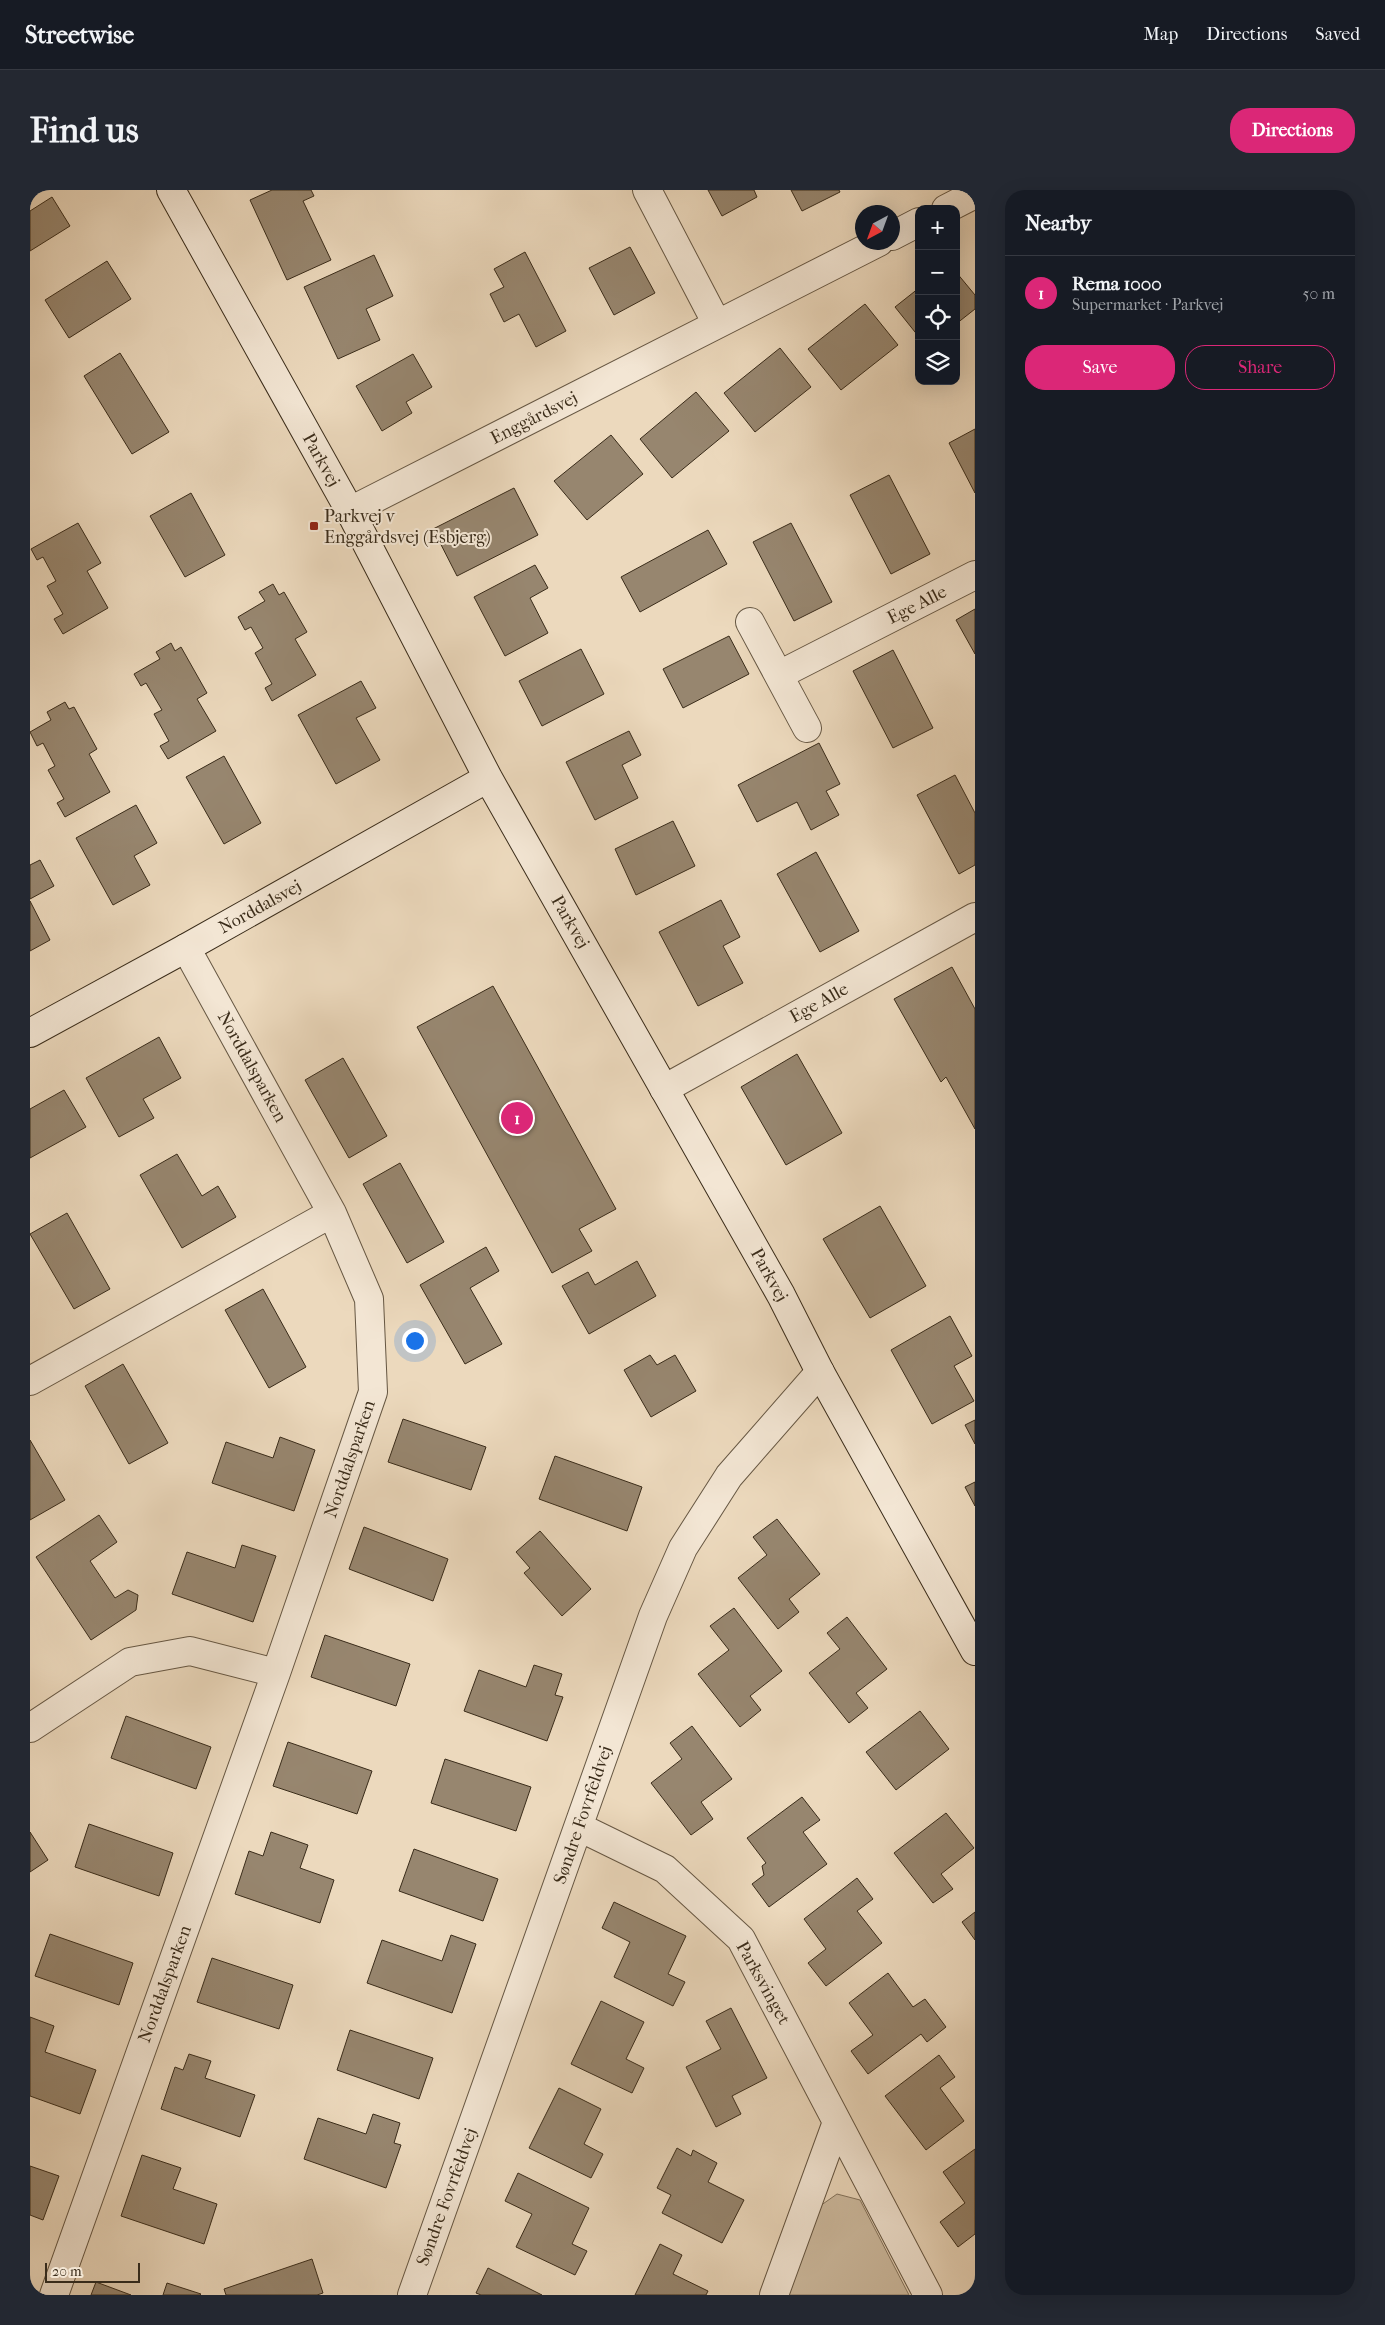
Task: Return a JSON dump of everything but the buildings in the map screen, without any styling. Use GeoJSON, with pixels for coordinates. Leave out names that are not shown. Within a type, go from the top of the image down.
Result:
{"type":"FeatureCollection","features":[{"type":"Feature","properties":{"kind":"street","name":"Parkvej"},"geometry":{"type":"LineString","coordinates":[[171,190],[350,511],[488,778],[781,1295],[820,1372],[975,1651]]}},
{"type":"Feature","properties":{"kind":"street"},"geometry":{"type":"LineString","coordinates":[[648,190],[718,324]]}},
{"type":"Feature","properties":{"kind":"street"},"geometry":{"type":"LineString","coordinates":[[954,205],[975,194]]}},
{"type":"Feature","properties":{"kind":"street"},"geometry":{"type":"LineString","coordinates":[[900,232],[915,224]]}},
{"type":"Feature","properties":{"kind":"street","name":"Enggårdsvej"},"geometry":{"type":"LineString","coordinates":[[350,511],[863,250]]}},
{"type":"Feature","properties":{"kind":"street","name":"Ege Alle"},"geometry":{"type":"LineString","coordinates":[[778,675],[975,575]]}},
{"type":"Feature","properties":{"kind":"street"},"geometry":{"type":"LineString","coordinates":[[750,622],[807,728]]}},
{"type":"Feature","properties":{"kind":"street","name":"Norddalsvej"},"geometry":{"type":"LineString","coordinates":[[30,1033],[186,948],[488,778]]}},
{"type":"Feature","properties":{"kind":"street","name":"Ege Alle"},"geometry":{"type":"LineString","coordinates":[[664,1088],[975,917]]}},
{"type":"Feature","properties":{"kind":"street","name":"Norddalsparken"},"geometry":{"type":"LineString","coordinates":[[54,2295],[276,1674],[373,1392],[369,1299],[332,1213],[186,948]]}},
{"type":"Feature","properties":{"kind":"street"},"geometry":{"type":"LineString","coordinates":[[30,1381],[332,1213]]}},
{"type":"Feature","properties":{"kind":"street","name":"Søndre Fovrfeldvej"},"geometry":{"type":"LineString","coordinates":[[412,2295],[653,1616],[683,1548],[729,1476],[820,1372]]}},
{"type":"Feature","properties":{"kind":"street"},"geometry":{"type":"LineString","coordinates":[[30,1728],[130,1662],[190,1650],[276,1674]]}},
{"type":"Feature","properties":{"kind":"street","name":"Parksvinget"},"geometry":{"type":"LineString","coordinates":[[579,1827],[665,1869],[741,1939],[928,2295]]}},
{"type":"Feature","properties":{"kind":"street"},"geometry":{"type":"LineString","coordinates":[[774,2295],[837,2122]]}},
{"type":"Feature","properties":{"kind":"shaded area"},"geometry":{"type":"Polygon","coordinates":[[[837,2194],[860,2200],[909,2295],[789,2295],[820,2206],[837,2194]]]}},
{"type":"Feature","properties":{"kind":"place","name":"Parkvej v Enggårdsvej (Esbjerg)"},"geometry":{"type":"Point","coordinates":[314,526]}},
{"type":"Feature","properties":{"kind":"place","name":"Rema 1000"},"geometry":{"type":"Point","coordinates":[517,1118]}}]}
